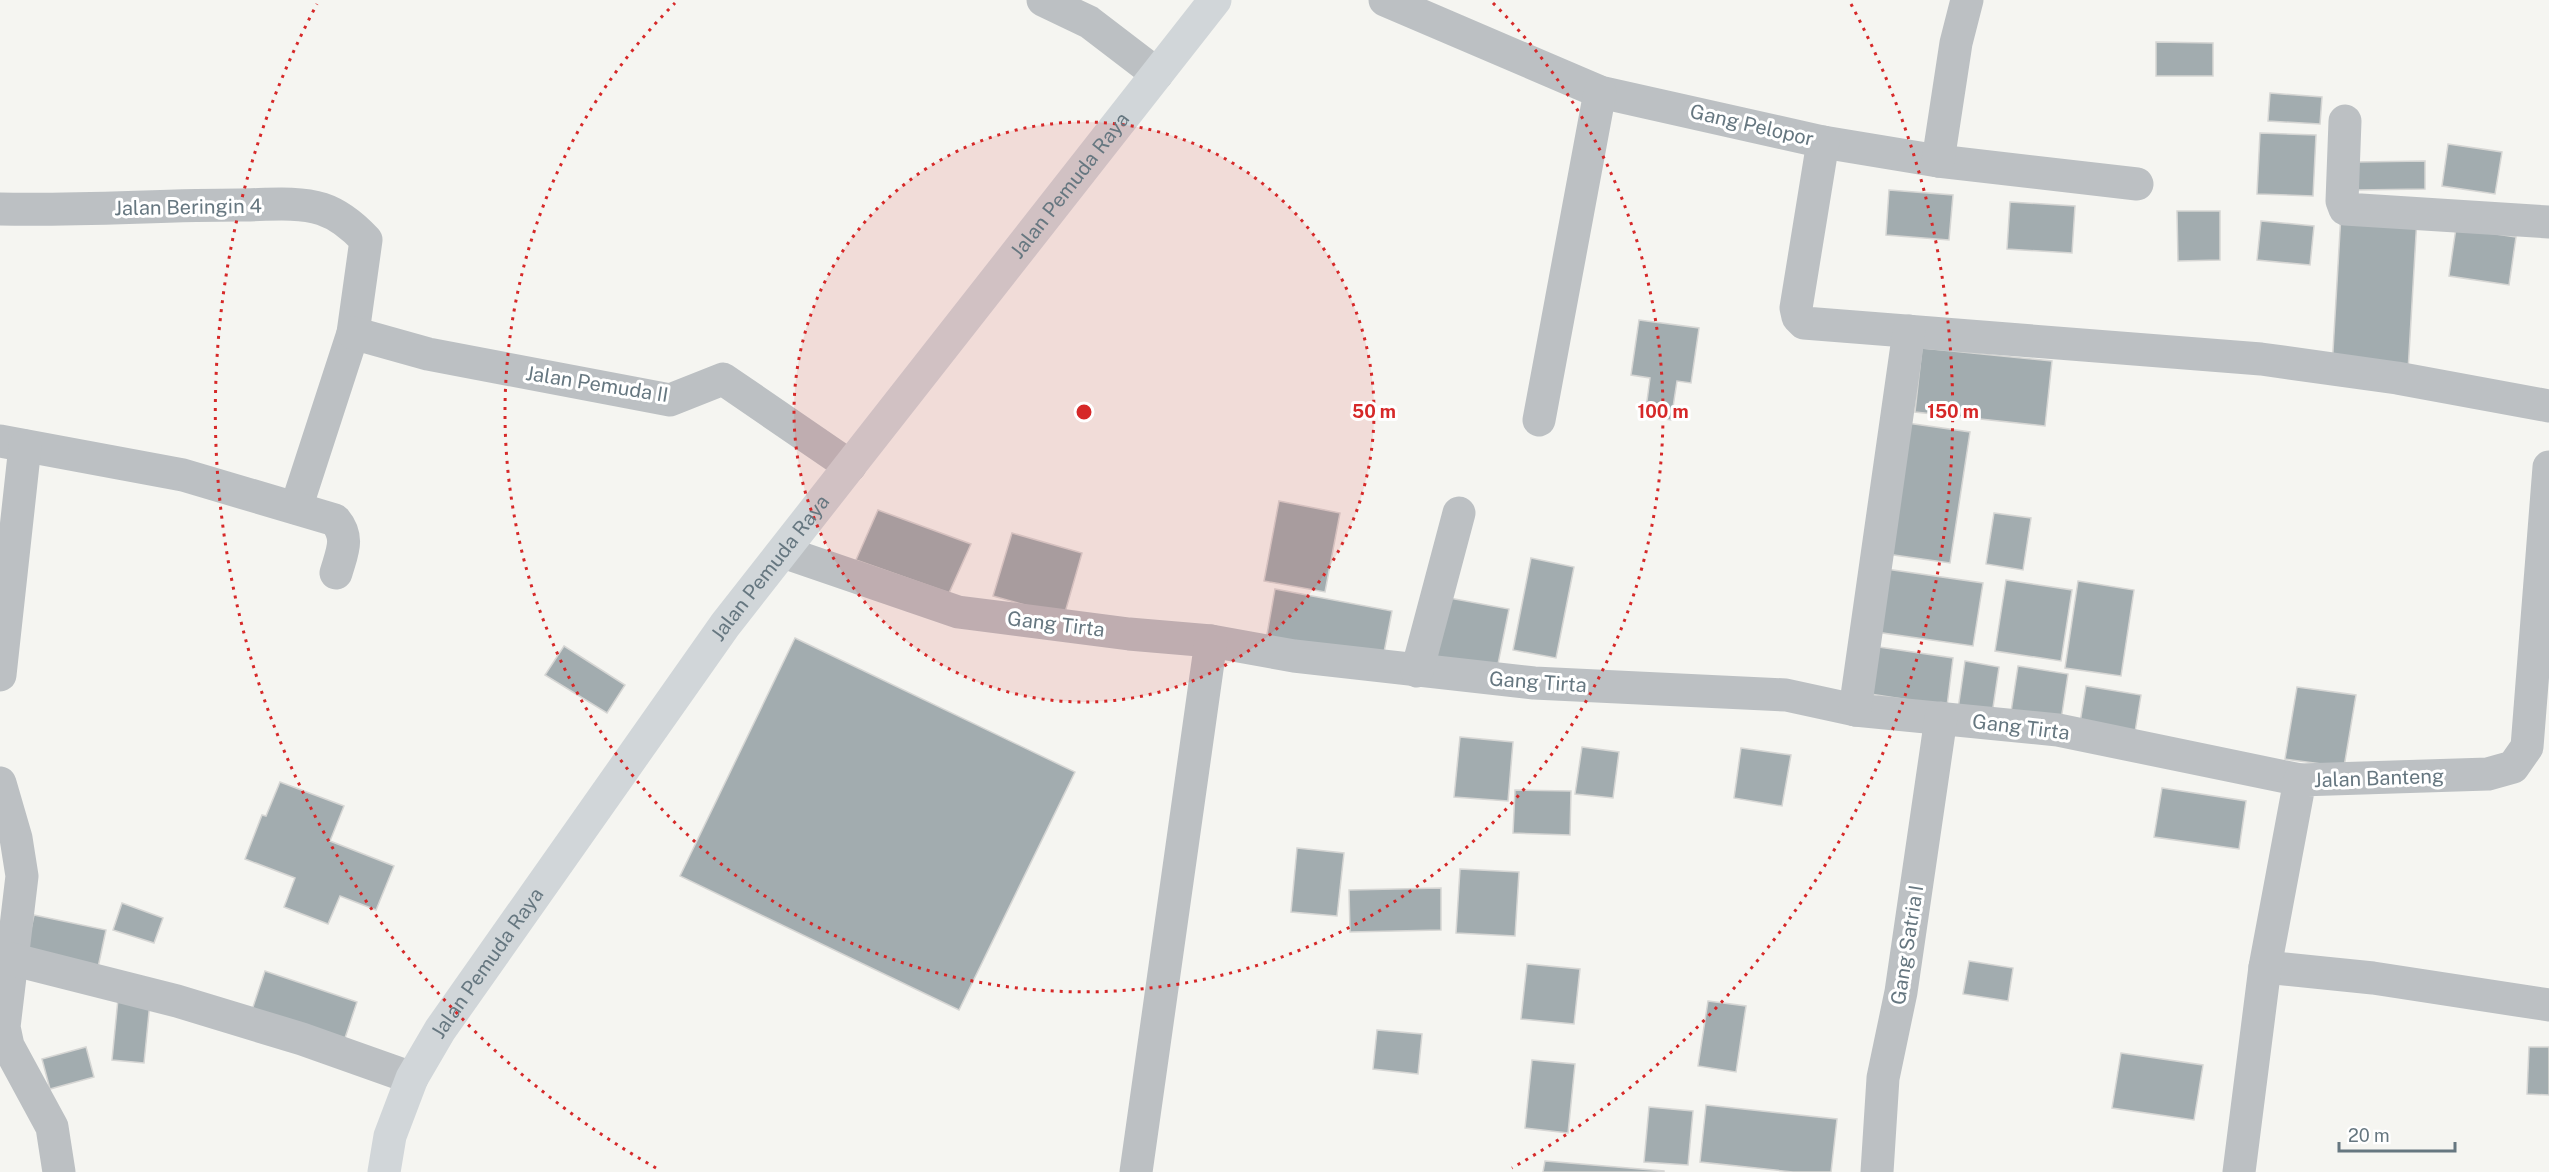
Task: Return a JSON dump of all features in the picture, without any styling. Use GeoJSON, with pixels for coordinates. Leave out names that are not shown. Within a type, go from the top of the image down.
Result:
{"type":"FeatureCollection","features":[{"type":"Feature","properties":{"kind":"main road","name":"Jalan Pemuda Raya"},"geometry":{"type":"LineString","coordinates":[[384,1172],[390,1136],[412,1078],[440,1030],[718,635],[1215,0]]}},
{"type":"Feature","properties":{"kind":"street"},"geometry":{"type":"LineString","coordinates":[[1043,0],[1089,22],[1157,74]]}},
{"type":"Feature","properties":{"kind":"street","name":"Gang Pelopor"},"geometry":{"type":"LineString","coordinates":[[1385,0],[1600,92],[1823,142],[1938,161],[2137,184]]}},
{"type":"Feature","properties":{"kind":"street"},"geometry":{"type":"LineString","coordinates":[[1938,161],[1956,44],[1967,0]]}},
{"type":"Feature","properties":{"kind":"street"},"geometry":{"type":"LineString","coordinates":[[1539,420],[1600,92]]}},
{"type":"Feature","properties":{"kind":"street"},"geometry":{"type":"LineString","coordinates":[[2345,121],[2342,201],[2345,209],[2549,222]]}},
{"type":"Feature","properties":{"kind":"street"},"geometry":{"type":"LineString","coordinates":[[1823,142],[1796,308],[1798,317],[1804,322],[2261,359],[2397,378],[2549,406]]}},
{"type":"Feature","properties":{"kind":"street","name":"Jalan Beringin 4"},"geometry":{"type":"LineString","coordinates":[[0,209],[51,210],[182,205],[288,205],[320,208],[348,222],[366,240],[353,333]]}},
{"type":"Feature","properties":{"kind":"street"},"geometry":{"type":"LineString","coordinates":[[1855,710],[1909,331]]}},
{"type":"Feature","properties":{"kind":"street"},"geometry":{"type":"LineString","coordinates":[[296,508],[353,333]]}},
{"type":"Feature","properties":{"kind":"street","name":"Jalan Pemuda II"},"geometry":{"type":"LineString","coordinates":[[353,333],[428,354],[670,400],[723,379],[850,466]]}},
{"type":"Feature","properties":{"kind":"street"},"geometry":{"type":"LineString","coordinates":[[0,675],[12,444],[183,476],[335,519],[344,530],[344,547],[336,573]]}},
{"type":"Feature","properties":{"kind":"street","name":"Jalan Banteng"},"geometry":{"type":"LineString","coordinates":[[2239,1172],[2265,967],[2300,780],[2488,774],[2513,767],[2527,747],[2549,467]]}},
{"type":"Feature","properties":{"kind":"street"},"geometry":{"type":"LineString","coordinates":[[1417,671],[1459,513]]}},
{"type":"Feature","properties":{"kind":"street","name":"Gang Tirta"},"geometry":{"type":"LineString","coordinates":[[783,552],[958,612],[1129,634],[1211,640],[1294,656],[1534,683],[1786,695],[1855,710],[2058,730],[2300,780]]}},
{"type":"Feature","properties":{"kind":"street"},"geometry":{"type":"LineString","coordinates":[[1136,1172],[1211,640]]}},
{"type":"Feature","properties":{"kind":"street","name":"Gang Satria I"},"geometry":{"type":"LineString","coordinates":[[1877,1172],[1884,1078],[1901,992],[1941,718]]}},
{"type":"Feature","properties":{"kind":"street"},"geometry":{"type":"LineString","coordinates":[[0,783],[15,838],[22,876],[5,959],[4,1027],[8,1046],[52,1127],[59,1172]]}},
{"type":"Feature","properties":{"kind":"street"},"geometry":{"type":"LineString","coordinates":[[5,959],[177,1001],[302,1039],[412,1078]]}},
{"type":"Feature","properties":{"kind":"street"},"geometry":{"type":"LineString","coordinates":[[2265,967],[2373,978],[2549,1005]]}},
{"type":"Feature","properties":{"kind":"building"},"geometry":{"type":"Polygon","coordinates":[[[2156,42],[2213,43],[2213,76],[2156,76],[2156,42]]]}},
{"type":"Feature","properties":{"kind":"building"},"geometry":{"type":"Polygon","coordinates":[[[2270,93],[2322,97],[2320,124],[2268,121],[2270,93]]]}},
{"type":"Feature","properties":{"kind":"building"},"geometry":{"type":"Polygon","coordinates":[[[2260,133],[2316,135],[2313,196],[2257,194],[2260,133]]]}},
{"type":"Feature","properties":{"kind":"building"},"geometry":{"type":"Polygon","coordinates":[[[2448,144],[2502,152],[2495,194],[2442,186],[2448,144]]]}},
{"type":"Feature","properties":{"kind":"building"},"geometry":{"type":"Polygon","coordinates":[[[2425,161],[2425,189],[2356,190],[2356,162],[2425,161]]]}},
{"type":"Feature","properties":{"kind":"building"},"geometry":{"type":"Polygon","coordinates":[[[1889,190],[1953,195],[1949,240],[1886,235],[1889,190]]]}},
{"type":"Feature","properties":{"kind":"building"},"geometry":{"type":"Polygon","coordinates":[[[2010,202],[2075,206],[2072,253],[2007,249],[2010,202]]]}},
{"type":"Feature","properties":{"kind":"building"},"geometry":{"type":"Polygon","coordinates":[[[2177,211],[2220,211],[2220,260],[2178,261],[2177,211]]]}},
{"type":"Feature","properties":{"kind":"building"},"geometry":{"type":"Polygon","coordinates":[[[2341,214],[2417,218],[2408,371],[2332,368],[2341,214]]]}},
{"type":"Feature","properties":{"kind":"building"},"geometry":{"type":"Polygon","coordinates":[[[2261,221],[2314,226],[2310,265],[2257,260],[2261,221]]]}},
{"type":"Feature","properties":{"kind":"building"},"geometry":{"type":"Polygon","coordinates":[[[2456,228],[2516,237],[2509,285],[2449,276],[2456,228]]]}},
{"type":"Feature","properties":{"kind":"building"},"geometry":{"type":"Polygon","coordinates":[[[1639,320],[1699,328],[1691,383],[1677,381],[1671,420],[1645,416],[1650,378],[1631,375],[1639,320]]]}},
{"type":"Feature","properties":{"kind":"building"},"geometry":{"type":"Polygon","coordinates":[[[1922,348],[2052,361],[2045,426],[1915,412],[1922,348]]]}},
{"type":"Feature","properties":{"kind":"building"},"geometry":{"type":"Polygon","coordinates":[[[1900,422],[1970,432],[1950,563],[1880,553],[1900,422]]]}},
{"type":"Feature","properties":{"kind":"building"},"geometry":{"type":"Polygon","coordinates":[[[1279,501],[1340,513],[1325,592],[1264,581],[1279,501]]]}},
{"type":"Feature","properties":{"kind":"building"},"geometry":{"type":"Polygon","coordinates":[[[878,510],[971,544],[949,593],[856,560],[878,510]]]}},
{"type":"Feature","properties":{"kind":"building"},"geometry":{"type":"Polygon","coordinates":[[[1994,513],[2031,518],[2023,570],[1986,564],[1994,513]]]}},
{"type":"Feature","properties":{"kind":"building"},"geometry":{"type":"Polygon","coordinates":[[[1012,533],[1082,553],[1064,616],[993,596],[1012,533]]]}},
{"type":"Feature","properties":{"kind":"building"},"geometry":{"type":"Polygon","coordinates":[[[1531,558],[1574,567],[1556,658],[1513,650],[1531,558]]]}},
{"type":"Feature","properties":{"kind":"building"},"geometry":{"type":"Polygon","coordinates":[[[1886,569],[1983,583],[1973,646],[1876,632],[1886,569]]]}},
{"type":"Feature","properties":{"kind":"building"},"geometry":{"type":"Polygon","coordinates":[[[2006,580],[2072,590],[2061,661],[1995,651],[2006,580]]]}},
{"type":"Feature","properties":{"kind":"building"},"geometry":{"type":"Polygon","coordinates":[[[2078,581],[2134,590],[2121,676],[2065,668],[2078,581]]]}},
{"type":"Feature","properties":{"kind":"building"},"geometry":{"type":"Polygon","coordinates":[[[1275,589],[1392,611],[1382,663],[1266,640],[1275,589]]]}},
{"type":"Feature","properties":{"kind":"building"},"geometry":{"type":"Polygon","coordinates":[[[1444,597],[1509,609],[1497,669],[1433,657],[1444,597]]]}},
{"type":"Feature","properties":{"kind":"building"},"geometry":{"type":"Polygon","coordinates":[[[795,638],[1075,772],[959,1010],[680,876],[795,638]]]}},
{"type":"Feature","properties":{"kind":"building"},"geometry":{"type":"Polygon","coordinates":[[[564,646],[625,685],[607,713],[545,675],[564,646]]]}},
{"type":"Feature","properties":{"kind":"building"},"geometry":{"type":"Polygon","coordinates":[[[1872,646],[1953,658],[1947,706],[1864,693],[1872,646]]]}},
{"type":"Feature","properties":{"kind":"building"},"geometry":{"type":"Polygon","coordinates":[[[1965,661],[1999,667],[1992,714],[1958,709],[1965,661]]]}},
{"type":"Feature","properties":{"kind":"building"},"geometry":{"type":"Polygon","coordinates":[[[2018,666],[2068,674],[2061,720],[2011,712],[2018,666]]]}},
{"type":"Feature","properties":{"kind":"building"},"geometry":{"type":"Polygon","coordinates":[[[2086,686],[2141,695],[2134,738],[2079,729],[2086,686]]]}},
{"type":"Feature","properties":{"kind":"building"},"geometry":{"type":"Polygon","coordinates":[[[2297,687],[2356,695],[2344,767],[2285,759],[2297,687]]]}},
{"type":"Feature","properties":{"kind":"building"},"geometry":{"type":"Polygon","coordinates":[[[1460,737],[1513,742],[1508,801],[1454,797],[1460,737]]]}},
{"type":"Feature","properties":{"kind":"building"},"geometry":{"type":"Polygon","coordinates":[[[1582,747],[1619,752],[1613,798],[1575,794],[1582,747]]]}},
{"type":"Feature","properties":{"kind":"building"},"geometry":{"type":"Polygon","coordinates":[[[1741,748],[1791,755],[1782,806],[1734,798],[1741,748]]]}},
{"type":"Feature","properties":{"kind":"building"},"geometry":{"type":"Polygon","coordinates":[[[280,782],[344,806],[330,841],[394,866],[376,910],[340,896],[328,924],[284,907],[295,878],[245,859],[262,815],[266,816],[280,782]]]}},
{"type":"Feature","properties":{"kind":"building"},"geometry":{"type":"Polygon","coordinates":[[[2162,788],[2246,801],[2239,849],[2154,837],[2162,788]]]}},
{"type":"Feature","properties":{"kind":"building"},"geometry":{"type":"Polygon","coordinates":[[[1515,790],[1571,791],[1570,835],[1513,833],[1515,790]]]}},
{"type":"Feature","properties":{"kind":"building"},"geometry":{"type":"Polygon","coordinates":[[[1297,848],[1344,853],[1337,916],[1291,912],[1297,848]]]}},
{"type":"Feature","properties":{"kind":"building"},"geometry":{"type":"Polygon","coordinates":[[[1460,869],[1519,872],[1515,936],[1456,933],[1460,869]]]}},
{"type":"Feature","properties":{"kind":"building"},"geometry":{"type":"Polygon","coordinates":[[[1441,888],[1441,930],[1350,932],[1349,890],[1441,888]]]}},
{"type":"Feature","properties":{"kind":"building"},"geometry":{"type":"Polygon","coordinates":[[[122,903],[163,918],[154,943],[113,930],[122,903]]]}},
{"type":"Feature","properties":{"kind":"building"},"geometry":{"type":"Polygon","coordinates":[[[34,915],[106,930],[97,972],[25,957],[34,915]]]}},
{"type":"Feature","properties":{"kind":"building"},"geometry":{"type":"Polygon","coordinates":[[[1969,961],[2013,968],[2008,1001],[1963,994],[1969,961]]]}},
{"type":"Feature","properties":{"kind":"building"},"geometry":{"type":"Polygon","coordinates":[[[1527,964],[1580,969],[1574,1024],[1521,1019],[1527,964]]]}},
{"type":"Feature","properties":{"kind":"building"},"geometry":{"type":"Polygon","coordinates":[[[265,971],[357,1002],[342,1047],[250,1016],[265,971]]]}},
{"type":"Feature","properties":{"kind":"building"},"geometry":{"type":"Polygon","coordinates":[[[118,999],[150,1002],[144,1063],[112,1060],[118,999]]]}},
{"type":"Feature","properties":{"kind":"building"},"geometry":{"type":"Polygon","coordinates":[[[1708,1001],[1746,1006],[1736,1072],[1698,1066],[1708,1001]]]}},
{"type":"Feature","properties":{"kind":"building"},"geometry":{"type":"Polygon","coordinates":[[[1377,1030],[1422,1034],[1418,1074],[1373,1069],[1377,1030]]]}},
{"type":"Feature","properties":{"kind":"building"},"geometry":{"type":"Polygon","coordinates":[[[86,1047],[94,1077],[50,1089],[42,1059],[86,1047]]]}},
{"type":"Feature","properties":{"kind":"building"},"geometry":{"type":"Polygon","coordinates":[[[2529,1047],[2549,1047],[2549,1095],[2527,1094],[2529,1047]]]}},
{"type":"Feature","properties":{"kind":"building"},"geometry":{"type":"Polygon","coordinates":[[[2121,1053],[2203,1065],[2194,1120],[2112,1108],[2121,1053]]]}},
{"type":"Feature","properties":{"kind":"building"},"geometry":{"type":"Polygon","coordinates":[[[1532,1060],[1575,1064],[1568,1133],[1525,1128],[1532,1060]]]}},
{"type":"Feature","properties":{"kind":"building"},"geometry":{"type":"Polygon","coordinates":[[[1706,1105],[1837,1119],[1831,1172],[1793,1172],[1700,1162],[1706,1105]]]}},
{"type":"Feature","properties":{"kind":"building"},"geometry":{"type":"Polygon","coordinates":[[[1649,1107],[1693,1111],[1688,1165],[1644,1162],[1649,1107]]]}},
{"type":"Feature","properties":{"kind":"building"},"geometry":{"type":"Polygon","coordinates":[[[1545,1161],[1664,1171],[1664,1172],[1543,1172],[1545,1161]]]}}]}
